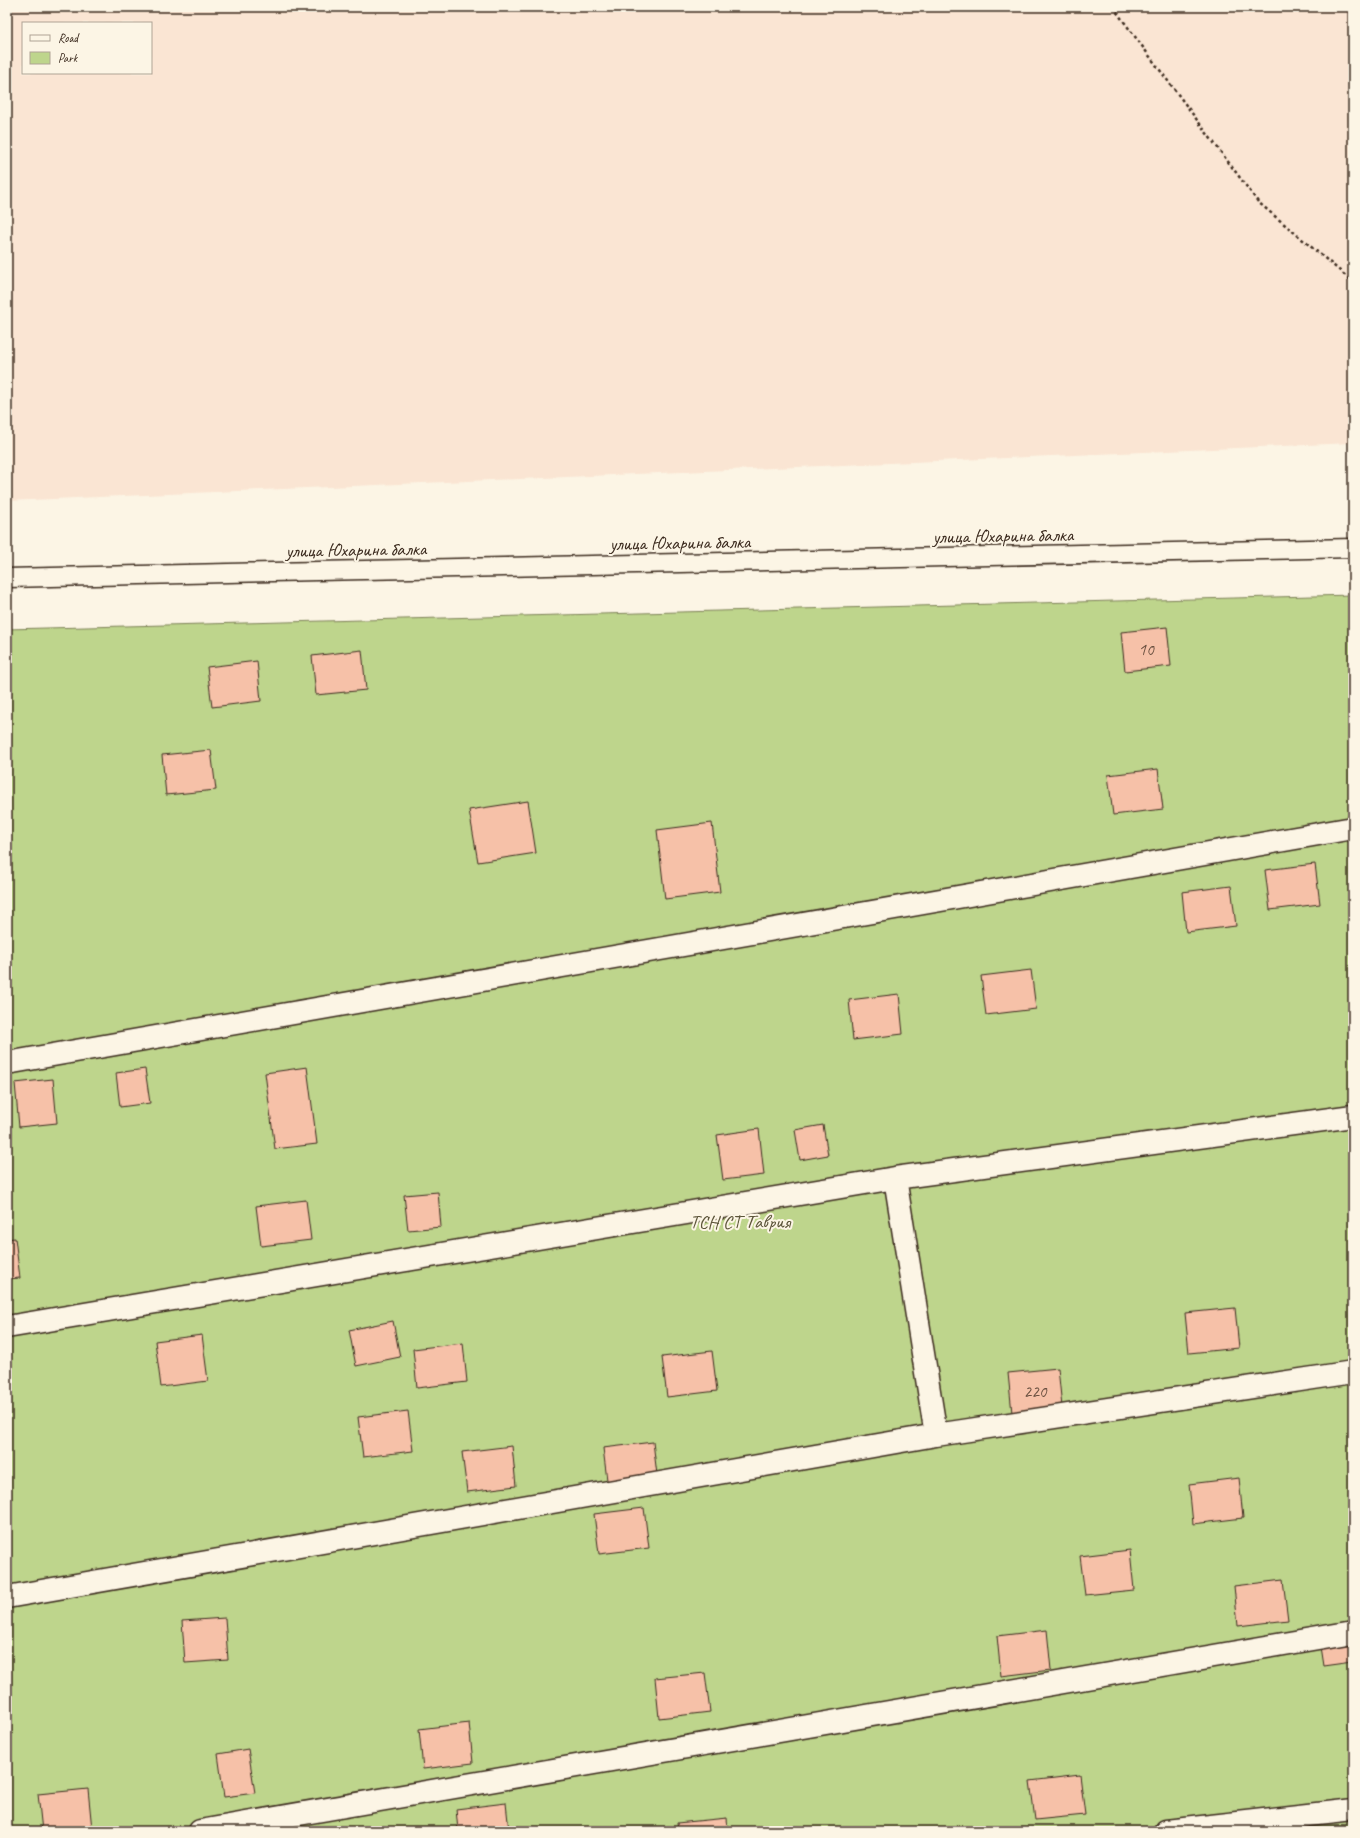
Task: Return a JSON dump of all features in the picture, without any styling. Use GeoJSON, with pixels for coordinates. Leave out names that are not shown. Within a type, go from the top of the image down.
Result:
{"type":"FeatureCollection","features":[{"type":"Feature","properties":{"kind":"street"},"geometry":{"type":"LineString","coordinates":[[7,1063],[1353,828]]}},
{"type":"Feature","properties":{"kind":"street"},"geometry":{"type":"LineString","coordinates":[[7,1327],[895,1178],[1353,1116]]}},
{"type":"Feature","properties":{"kind":"street"},"geometry":{"type":"LineString","coordinates":[[895,1178],[936,1435]]}},
{"type":"Feature","properties":{"kind":"street"},"geometry":{"type":"LineString","coordinates":[[7,1597],[936,1435],[1353,1372]]}},
{"type":"Feature","properties":{"kind":"street"},"geometry":{"type":"LineString","coordinates":[[200,1831],[1353,1632]]}},
{"type":"Feature","properties":{"kind":"street"},"geometry":{"type":"LineString","coordinates":[[1166,1831],[1353,1810]]}},
{"type":"Feature","properties":{"kind":"lane","name":"улица Юхарина балка"},"geometry":{"type":"LineString","coordinates":[[7,578],[1353,548]]}},
{"type":"Feature","properties":{"kind":"path"},"geometry":{"type":"LineString","coordinates":[[1113,7],[1258,202],[1353,282]]}},
{"type":"Feature","properties":{"kind":"shaded area"},"geometry":{"type":"Polygon","coordinates":[[[7,7],[1353,7],[1353,443],[7,501],[7,7]]]}},
{"type":"Feature","properties":{"kind":"green space","name":"ТСН СТ Таврия"},"geometry":{"type":"Polygon","coordinates":[[[1353,595],[1353,1831],[7,1831],[7,629],[1353,595]]]}},
{"type":"Feature","properties":{"kind":"building"},"geometry":{"type":"Polygon","coordinates":[[[1167,627],[1171,666],[1125,671],[1121,632],[1167,627]]]}},
{"type":"Feature","properties":{"kind":"building"},"geometry":{"type":"Polygon","coordinates":[[[362,650],[366,690],[316,695],[312,656],[362,650]]]}},
{"type":"Feature","properties":{"kind":"building"},"geometry":{"type":"Polygon","coordinates":[[[257,661],[261,701],[212,707],[207,667],[257,661]]]}},
{"type":"Feature","properties":{"kind":"building"},"geometry":{"type":"Polygon","coordinates":[[[211,750],[216,790],[166,795],[162,755],[211,750]]]}},
{"type":"Feature","properties":{"kind":"building"},"geometry":{"type":"Polygon","coordinates":[[[1158,769],[1163,809],[1113,815],[1108,775],[1158,769]]]}},
{"type":"Feature","properties":{"kind":"building"},"geometry":{"type":"Polygon","coordinates":[[[528,801],[536,853],[478,862],[469,810],[528,801]]]}},
{"type":"Feature","properties":{"kind":"building"},"geometry":{"type":"Polygon","coordinates":[[[712,823],[720,892],[665,899],[657,830],[712,823]]]}},
{"type":"Feature","properties":{"kind":"building"},"geometry":{"type":"Polygon","coordinates":[[[1315,864],[1320,904],[1270,910],[1265,870],[1315,864]]]}},
{"type":"Feature","properties":{"kind":"building"},"geometry":{"type":"Polygon","coordinates":[[[1231,886],[1236,926],[1186,932],[1182,892],[1231,886]]]}},
{"type":"Feature","properties":{"kind":"building"},"geometry":{"type":"Polygon","coordinates":[[[1031,970],[1036,1009],[986,1015],[981,976],[1031,970]]]}},
{"type":"Feature","properties":{"kind":"building"},"geometry":{"type":"Polygon","coordinates":[[[899,994],[903,1034],[853,1040],[849,1000],[899,994]]]}},
{"type":"Feature","properties":{"kind":"building"},"geometry":{"type":"Polygon","coordinates":[[[307,1067],[317,1144],[275,1149],[265,1073],[307,1067]]]}},
{"type":"Feature","properties":{"kind":"building"},"geometry":{"type":"Polygon","coordinates":[[[145,1069],[150,1103],[120,1107],[116,1073],[145,1069]]]}},
{"type":"Feature","properties":{"kind":"building"},"geometry":{"type":"Polygon","coordinates":[[[53,1079],[57,1123],[19,1127],[15,1083],[53,1079]]]}},
{"type":"Feature","properties":{"kind":"building"},"geometry":{"type":"Polygon","coordinates":[[[823,1125],[828,1155],[800,1160],[795,1130],[823,1125]]]}},
{"type":"Feature","properties":{"kind":"building"},"geometry":{"type":"Polygon","coordinates":[[[759,1129],[764,1175],[723,1180],[717,1135],[759,1129]]]}},
{"type":"Feature","properties":{"kind":"building"},"geometry":{"type":"Polygon","coordinates":[[[438,1192],[441,1227],[408,1230],[404,1195],[438,1192]]]}},
{"type":"Feature","properties":{"kind":"building"},"geometry":{"type":"Polygon","coordinates":[[[306,1200],[311,1240],[261,1246],[256,1206],[306,1200]]]}},
{"type":"Feature","properties":{"kind":"building"},"geometry":{"type":"Polygon","coordinates":[[[15,1238],[20,1278],[7,1279],[7,1239],[15,1238]]]}},
{"type":"Feature","properties":{"kind":"building"},"geometry":{"type":"Polygon","coordinates":[[[1235,1308],[1239,1348],[1189,1353],[1185,1313],[1235,1308]]]}},
{"type":"Feature","properties":{"kind":"building"},"geometry":{"type":"Polygon","coordinates":[[[393,1321],[400,1357],[356,1366],[349,1330],[393,1321]]]}},
{"type":"Feature","properties":{"kind":"building"},"geometry":{"type":"Polygon","coordinates":[[[202,1335],[208,1381],[161,1387],[155,1341],[202,1335]]]}},
{"type":"Feature","properties":{"kind":"building"},"geometry":{"type":"Polygon","coordinates":[[[463,1343],[467,1382],[417,1388],[413,1349],[463,1343]]]}},
{"type":"Feature","properties":{"kind":"building"},"geometry":{"type":"Polygon","coordinates":[[[712,1351],[717,1391],[667,1397],[662,1357],[712,1351]]]}},
{"type":"Feature","properties":{"kind":"building"},"geometry":{"type":"Polygon","coordinates":[[[1058,1368],[1062,1407],[1012,1413],[1008,1373],[1058,1368]]]}},
{"type":"Feature","properties":{"kind":"building"},"geometry":{"type":"Polygon","coordinates":[[[408,1411],[413,1451],[363,1457],[358,1417],[408,1411]]]}},
{"type":"Feature","properties":{"kind":"building"},"geometry":{"type":"Polygon","coordinates":[[[653,1442],[658,1483],[608,1488],[603,1448],[653,1442]]]}},
{"type":"Feature","properties":{"kind":"building"},"geometry":{"type":"Polygon","coordinates":[[[512,1446],[516,1486],[467,1492],[462,1452],[512,1446]]]}},
{"type":"Feature","properties":{"kind":"building"},"geometry":{"type":"Polygon","coordinates":[[[1239,1478],[1243,1518],[1193,1524],[1189,1484],[1239,1478]]]}},
{"type":"Feature","properties":{"kind":"building"},"geometry":{"type":"Polygon","coordinates":[[[644,1508],[649,1548],[599,1554],[594,1514],[644,1508]]]}},
{"type":"Feature","properties":{"kind":"building"},"geometry":{"type":"Polygon","coordinates":[[[1130,1550],[1134,1590],[1085,1595],[1080,1556],[1130,1550]]]}},
{"type":"Feature","properties":{"kind":"building"},"geometry":{"type":"Polygon","coordinates":[[[1283,1580],[1288,1620],[1238,1626],[1234,1586],[1283,1580]]]}},
{"type":"Feature","properties":{"kind":"building"},"geometry":{"type":"Polygon","coordinates":[[[225,1618],[228,1660],[185,1663],[182,1621],[225,1618]]]}},
{"type":"Feature","properties":{"kind":"building"},"geometry":{"type":"Polygon","coordinates":[[[1047,1630],[1051,1670],[1001,1676],[997,1636],[1047,1630]]]}},
{"type":"Feature","properties":{"kind":"building"},"geometry":{"type":"Polygon","coordinates":[[[1353,1635],[1353,1662],[1324,1666],[1320,1640],[1353,1635]]]}},
{"type":"Feature","properties":{"kind":"building"},"geometry":{"type":"Polygon","coordinates":[[[705,1673],[710,1712],[659,1718],[655,1678],[705,1673]]]}},
{"type":"Feature","properties":{"kind":"building"},"geometry":{"type":"Polygon","coordinates":[[[469,1723],[473,1763],[423,1769],[419,1729],[469,1723]]]}},
{"type":"Feature","properties":{"kind":"building"},"geometry":{"type":"Polygon","coordinates":[[[248,1749],[255,1793],[224,1797],[218,1754],[248,1749]]]}},
{"type":"Feature","properties":{"kind":"building"},"geometry":{"type":"Polygon","coordinates":[[[1080,1775],[1085,1815],[1035,1820],[1030,1781],[1080,1775]]]}},
{"type":"Feature","properties":{"kind":"building"},"geometry":{"type":"Polygon","coordinates":[[[88,1789],[92,1829],[42,1831],[38,1794],[88,1789]]]}},
{"type":"Feature","properties":{"kind":"building"},"geometry":{"type":"Polygon","coordinates":[[[506,1803],[509,1831],[458,1831],[456,1809],[506,1803]]]}},
{"type":"Feature","properties":{"kind":"building"},"geometry":{"type":"Polygon","coordinates":[[[727,1818],[728,1831],[678,1831],[677,1823],[727,1818]]]}}]}
